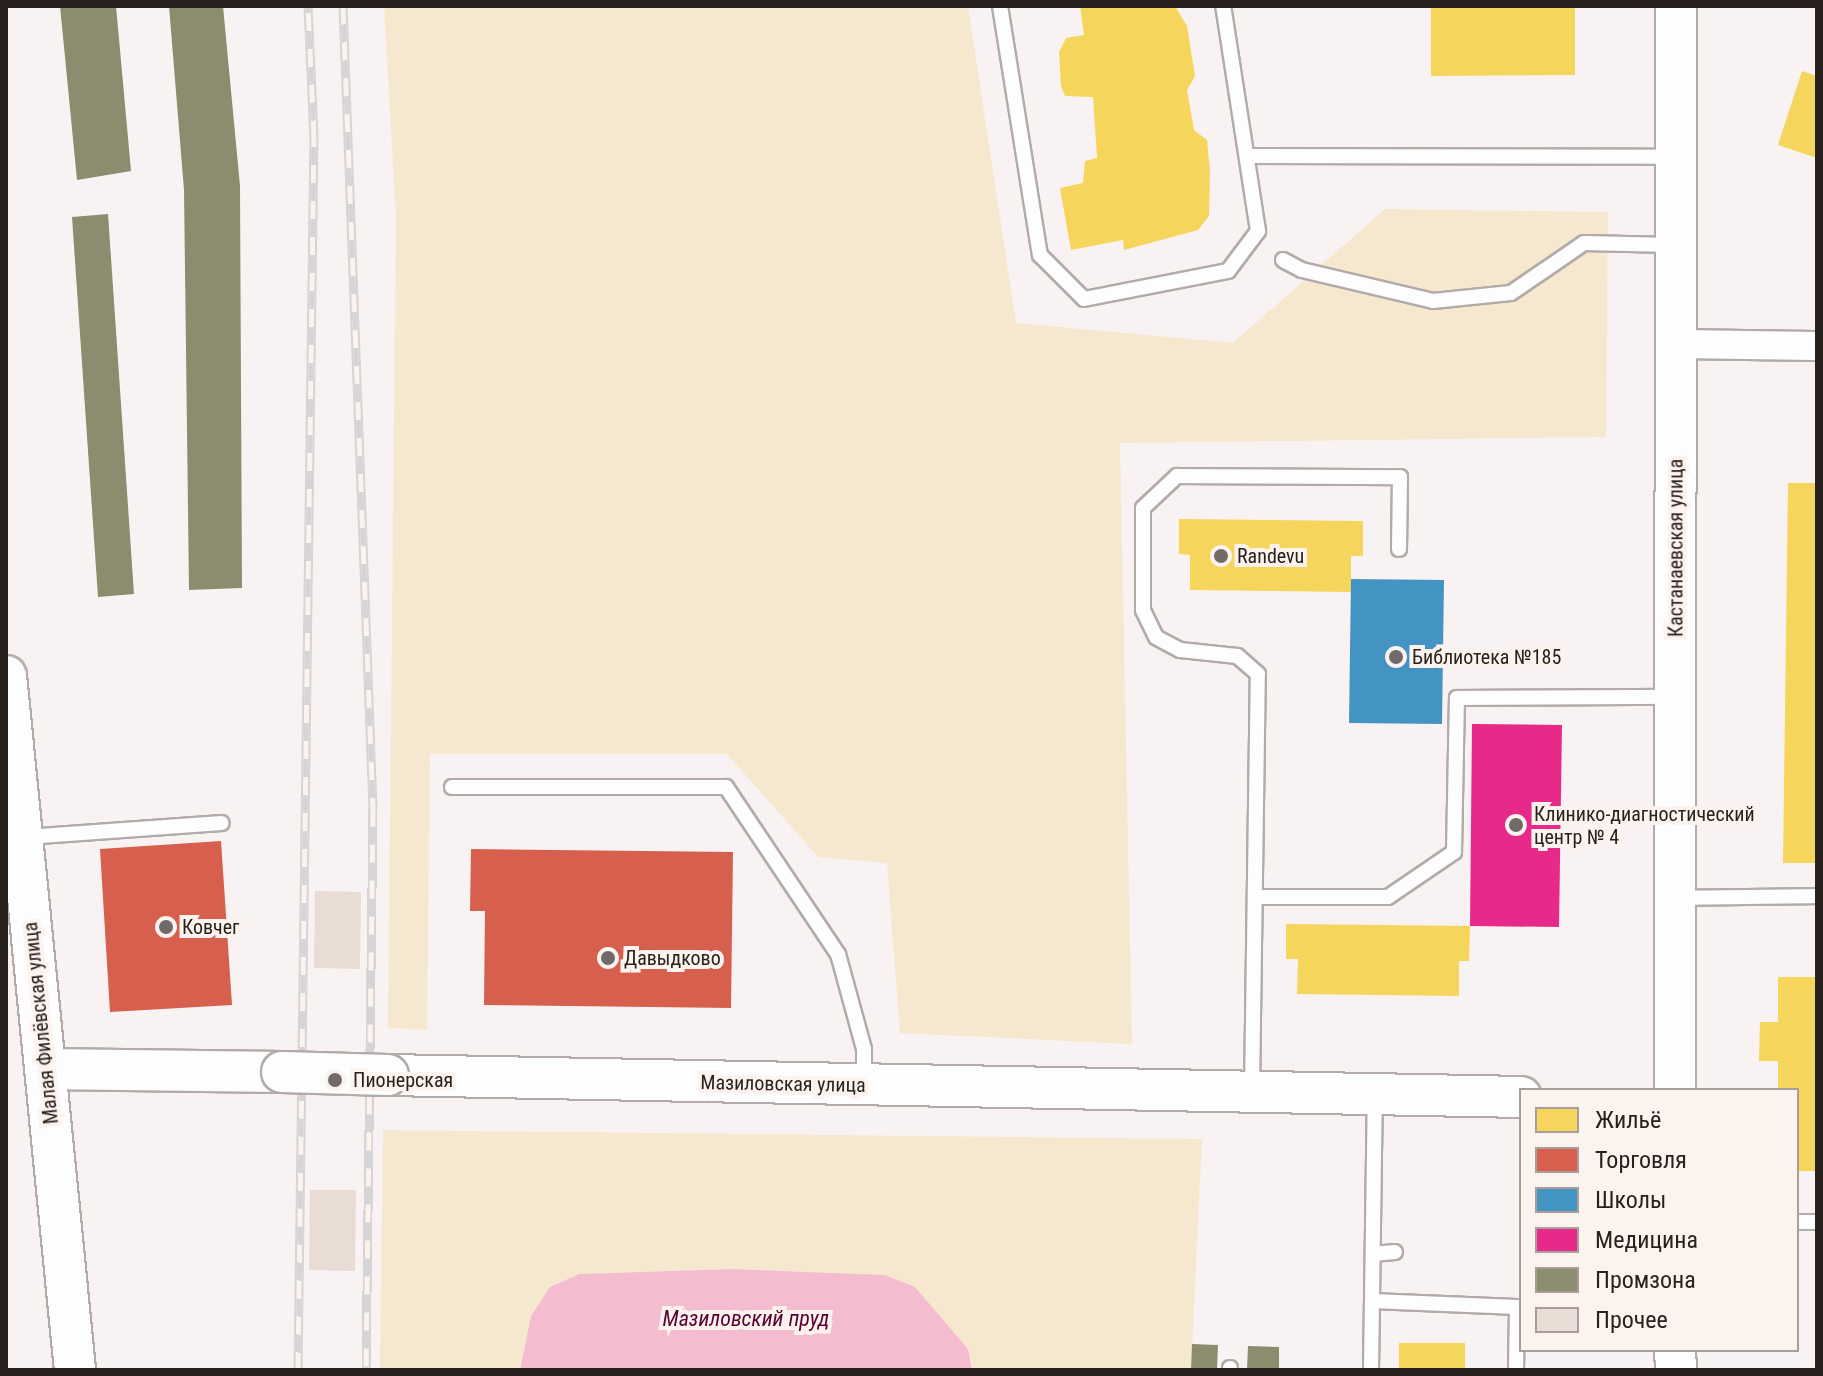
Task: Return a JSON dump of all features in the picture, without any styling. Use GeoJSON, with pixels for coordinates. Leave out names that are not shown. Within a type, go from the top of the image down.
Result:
{"type":"FeatureCollection","features":[{"type":"Feature","properties":{"kind":"street","name":"Кастанаевская улица"},"geometry":{"type":"LineString","coordinates":[[1675,1088],[1676,6]]}},
{"type":"Feature","properties":{"kind":"street"},"geometry":{"type":"LineString","coordinates":[[1676,344],[1817,346]]}},
{"type":"Feature","properties":{"kind":"street","name":"Малая Филёвская улица"},"geometry":{"type":"LineString","coordinates":[[6,676],[18,858],[46,1069],[75,1370]]}},
{"type":"Feature","properties":{"kind":"street","name":"Мазиловская улица"},"geometry":{"type":"LineString","coordinates":[[46,1069],[1519,1097]]}},
{"type":"Feature","properties":{"kind":"lane"},"geometry":{"type":"LineString","coordinates":[[1000,6],[1040,255],[1084,299],[1228,271],[1258,231],[1223,6]]}},
{"type":"Feature","properties":{"kind":"lane"},"geometry":{"type":"LineString","coordinates":[[1248,156],[1676,157]]}},
{"type":"Feature","properties":{"kind":"lane"},"geometry":{"type":"LineString","coordinates":[[1283,260],[1302,270],[1433,301],[1511,293],[1584,243],[1676,245]]}},
{"type":"Feature","properties":{"kind":"lane"},"geometry":{"type":"LineString","coordinates":[[1252,1091],[1258,674],[1237,656],[1180,650],[1156,637],[1143,610],[1143,508],[1177,476],[1400,477],[1399,549]]}},
{"type":"Feature","properties":{"kind":"lane"},"geometry":{"type":"LineString","coordinates":[[1255,897],[1388,897],[1454,852],[1457,698],[1676,697]]}},
{"type":"Feature","properties":{"kind":"lane"},"geometry":{"type":"LineString","coordinates":[[452,787],[726,787],[838,954],[864,1049],[864,1086]]}},
{"type":"Feature","properties":{"kind":"lane"},"geometry":{"type":"LineString","coordinates":[[18,858],[221,823]]}},
{"type":"Feature","properties":{"kind":"lane"},"geometry":{"type":"LineString","coordinates":[[1676,898],[1817,896]]}},
{"type":"Feature","properties":{"kind":"lane"},"geometry":{"type":"LineString","coordinates":[[1371,1370],[1375,1094]]}},
{"type":"Feature","properties":{"kind":"lane"},"geometry":{"type":"LineString","coordinates":[[1373,1254],[1395,1252]]}},
{"type":"Feature","properties":{"kind":"lane"},"geometry":{"type":"LineString","coordinates":[[1372,1301],[1517,1307],[1516,1370]]}},
{"type":"Feature","properties":{"kind":"shaded area"},"geometry":{"type":"Polygon","coordinates":[[[384,6],[968,6],[1016,323],[1233,343],[1385,209],[1608,212],[1606,437],[1120,443],[1132,1044],[900,1033],[887,863],[818,857],[727,754],[430,754],[427,1030],[388,1028],[396,217],[384,6]]]}},
{"type":"Feature","properties":{"kind":"shaded area"},"geometry":{"type":"Polygon","coordinates":[[[383,1130],[1202,1139],[1191,1370],[972,1370],[968,1349],[915,1287],[885,1275],[733,1269],[579,1274],[550,1287],[531,1316],[520,1370],[380,1370],[383,1130]]]}},
{"type":"Feature","properties":{"kind":"water","name":"Мазиловский пруд"},"geometry":{"type":"Polygon","coordinates":[[[733,1269],[885,1275],[915,1287],[968,1349],[972,1370],[520,1370],[531,1316],[550,1287],[579,1274],[733,1269]]]}},
{"type":"Feature","properties":{"kind":"building: Жильё"},"geometry":{"type":"Polygon","coordinates":[[[1080,6],[1175,6],[1187,26],[1195,76],[1187,90],[1194,130],[1207,140],[1210,171],[1209,216],[1198,230],[1124,250],[1123,240],[1071,250],[1060,188],[1083,183],[1085,161],[1097,158],[1093,97],[1065,96],[1061,86],[1059,52],[1066,38],[1084,35],[1080,6]]]}},
{"type":"Feature","properties":{"kind":"building: Жильё"},"geometry":{"type":"Polygon","coordinates":[[[1431,6],[1575,6],[1575,75],[1431,76],[1431,6]]]}},
{"type":"Feature","properties":{"kind":"building: Жильё"},"geometry":{"type":"Polygon","coordinates":[[[1802,71],[1817,76],[1817,158],[1778,145],[1802,71]]]}},
{"type":"Feature","properties":{"kind":"building: Жильё"},"geometry":{"type":"Polygon","coordinates":[[[1788,483],[1817,483],[1817,863],[1783,863],[1788,483]]]}},
{"type":"Feature","properties":{"kind":"building: Жильё"},"geometry":{"type":"Polygon","coordinates":[[[1179,519],[1363,521],[1363,556],[1351,556],[1351,592],[1190,590],[1190,555],[1179,554],[1179,519]]]}},
{"type":"Feature","properties":{"kind":"building: Жильё"},"geometry":{"type":"Polygon","coordinates":[[[1286,924],[1470,926],[1469,961],[1459,961],[1459,996],[1297,994],[1298,959],[1286,959],[1286,924]]]}},
{"type":"Feature","properties":{"kind":"building: Жильё"},"geometry":{"type":"Polygon","coordinates":[[[1778,977],[1817,977],[1817,1171],[1799,1171],[1799,1088],[1778,1088],[1778,1061],[1759,1061],[1760,1022],[1778,1022],[1778,977]]]}},
{"type":"Feature","properties":{"kind":"building: Жильё"},"geometry":{"type":"Polygon","coordinates":[[[1399,1343],[1465,1343],[1465,1370],[1399,1370],[1399,1343]]]}},
{"type":"Feature","properties":{"kind":"building: Торговля","name":"Ковчег"},"geometry":{"type":"Polygon","coordinates":[[[221,841],[232,1005],[110,1012],[100,849],[221,841]]]}},
{"type":"Feature","properties":{"kind":"building: Торговля","name":"Давыдково"},"geometry":{"type":"Polygon","coordinates":[[[471,849],[733,852],[731,1008],[484,1005],[485,911],[470,911],[471,849]]]}},
{"type":"Feature","properties":{"kind":"building: Школы","name":"Библиотека №185"},"geometry":{"type":"Polygon","coordinates":[[[1351,579],[1444,580],[1442,724],[1349,723],[1351,579]]]}},
{"type":"Feature","properties":{"kind":"building: Медицина","name":"Клинико-диагностический центр № 4"},"geometry":{"type":"Polygon","coordinates":[[[1472,724],[1562,725],[1559,927],[1470,926],[1472,724]]]}},
{"type":"Feature","properties":{"kind":"building: Промзона"},"geometry":{"type":"Polygon","coordinates":[[[60,6],[116,6],[131,171],[77,180],[60,6]]]}},
{"type":"Feature","properties":{"kind":"building: Промзона"},"geometry":{"type":"Polygon","coordinates":[[[169,6],[223,6],[240,186],[242,588],[189,590],[184,190],[169,6]]]}},
{"type":"Feature","properties":{"kind":"building: Промзона"},"geometry":{"type":"Polygon","coordinates":[[[108,214],[134,594],[98,597],[72,217],[108,214]]]}},
{"type":"Feature","properties":{"kind":"building: Промзона"},"geometry":{"type":"Polygon","coordinates":[[[1192,1344],[1218,1345],[1217,1370],[1191,1370],[1192,1344]]]}},
{"type":"Feature","properties":{"kind":"building: Промзона"},"geometry":{"type":"Polygon","coordinates":[[[1248,1346],[1279,1347],[1279,1370],[1247,1370],[1248,1346]]]}},
{"type":"Feature","properties":{"kind":"building: Прочее"},"geometry":{"type":"Polygon","coordinates":[[[315,891],[361,892],[360,969],[314,968],[315,891]]]}},
{"type":"Feature","properties":{"kind":"building: Прочее"},"geometry":{"type":"Polygon","coordinates":[[[310,1190],[356,1190],[355,1271],[309,1270],[310,1190]]]}},
{"type":"Feature","properties":{"kind":"railway"},"geometry":{"type":"LineString","coordinates":[[298,1370],[314,138],[308,6]]}},
{"type":"Feature","properties":{"kind":"railway"},"geometry":{"type":"LineString","coordinates":[[343,6],[373,808],[366,1370]]}},
{"type":"Feature","properties":{"kind":"place","name":"Randevu"},"geometry":{"type":"Point","coordinates":[1221,556]}},
{"type":"Feature","properties":{"kind":"place","name":"Библиотека №185"},"geometry":{"type":"Point","coordinates":[1396,657]}},
{"type":"Feature","properties":{"kind":"place","name":"Клинико-диагностический центр № 4"},"geometry":{"type":"Point","coordinates":[1516,825]}},
{"type":"Feature","properties":{"kind":"place","name":"Ковчег"},"geometry":{"type":"Point","coordinates":[166,927]}},
{"type":"Feature","properties":{"kind":"place","name":"Давыдково"},"geometry":{"type":"Point","coordinates":[608,958]}},
{"type":"Feature","properties":{"kind":"place","name":"Пионерская"},"geometry":{"type":"Point","coordinates":[335,1080]}}]}
